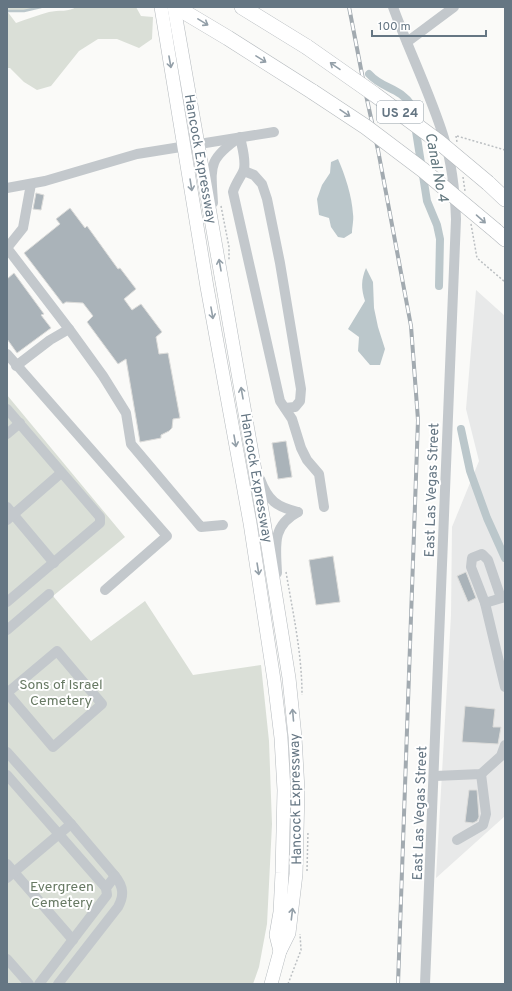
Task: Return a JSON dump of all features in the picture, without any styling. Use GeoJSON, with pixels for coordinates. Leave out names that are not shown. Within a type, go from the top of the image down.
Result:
{"type":"FeatureCollection","features":[{"type":"Feature","properties":{"kind":"highway","name":"US 24"},"geometry":{"type":"LineString","coordinates":[[242,7],[307,47],[374,94],[439,142],[505,199]]}},
{"type":"Feature","properties":{"kind":"highway","name":"US 24"},"geometry":{"type":"LineString","coordinates":[[176,12],[228,38],[366,127],[423,170],[500,235]]}},
{"type":"Feature","properties":{"kind":"highway"},"geometry":{"type":"LineString","coordinates":[[488,183],[505,195]]}},
{"type":"Feature","properties":{"kind":"main road","name":"Hancock Expressway"},"geometry":{"type":"LineString","coordinates":[[161,7],[207,287],[253,538],[281,738],[284,790],[280,912],[276,935],[280,951]]}},
{"type":"Feature","properties":{"kind":"main road","name":"Hancock Expressway"},"geometry":{"type":"LineString","coordinates":[[176,12],[255,465],[289,678],[295,737],[298,790],[296,874],[289,933],[280,951],[271,984]]}},
{"type":"Feature","properties":{"kind":"street","name":"East Las Vegas Street"},"geometry":{"type":"LineString","coordinates":[[393,7],[442,132],[453,175],[456,219],[426,984]]}},
{"type":"Feature","properties":{"kind":"street"},"geometry":{"type":"LineString","coordinates":[[407,42],[454,7]]}},
{"type":"Feature","properties":{"kind":"street"},"geometry":{"type":"LineString","coordinates":[[7,188],[46,181],[137,154],[274,132]]}},
{"type":"Feature","properties":{"kind":"street"},"geometry":{"type":"LineString","coordinates":[[240,138],[244,159],[244,170],[235,185],[233,192],[280,401],[292,418],[301,448],[307,460],[319,474],[324,507]]}},
{"type":"Feature","properties":{"kind":"street"},"geometry":{"type":"LineString","coordinates":[[216,247],[212,182],[213,165],[218,154],[240,138]]}},
{"type":"Feature","properties":{"kind":"street"},"geometry":{"type":"LineString","coordinates":[[244,170],[254,175],[262,184],[267,199],[296,354],[302,389],[300,401],[295,407],[285,408]]}},
{"type":"Feature","properties":{"kind":"street"},"geometry":{"type":"LineString","coordinates":[[31,184],[23,228],[7,248],[103,376],[126,413],[131,444],[201,527],[223,525]]}},
{"type":"Feature","properties":{"kind":"street"},"geometry":{"type":"LineString","coordinates":[[16,366],[50,340],[69,329]]}},
{"type":"Feature","properties":{"kind":"street"},"geometry":{"type":"LineString","coordinates":[[7,354],[16,366],[168,536],[105,590]]}},
{"type":"Feature","properties":{"kind":"street"},"geometry":{"type":"LineString","coordinates":[[7,409],[100,517],[100,523],[7,602]]}},
{"type":"Feature","properties":{"kind":"street"},"geometry":{"type":"LineString","coordinates":[[7,434],[20,424]]}},
{"type":"Feature","properties":{"kind":"street"},"geometry":{"type":"LineString","coordinates":[[255,465],[262,484],[272,502],[282,508],[298,512],[284,522],[277,537],[278,610]]}},
{"type":"Feature","properties":{"kind":"street"},"geometry":{"type":"LineString","coordinates":[[54,562],[9,514],[62,473]]}},
{"type":"Feature","properties":{"kind":"street"},"geometry":{"type":"LineString","coordinates":[[485,603],[503,598],[488,560],[482,554],[472,558],[471,567],[485,603],[505,687]]}},
{"type":"Feature","properties":{"kind":"street"},"geometry":{"type":"LineString","coordinates":[[7,630],[49,594]]}},
{"type":"Feature","properties":{"kind":"street"},"geometry":{"type":"LineString","coordinates":[[57,651],[102,704],[53,747],[7,693],[57,651]]}},
{"type":"Feature","properties":{"kind":"street"},"geometry":{"type":"LineString","coordinates":[[435,776],[481,774],[501,756],[505,745]]}},
{"type":"Feature","properties":{"kind":"street"},"geometry":{"type":"LineString","coordinates":[[7,752],[115,876],[120,882],[123,891],[120,904],[58,984]]}},
{"type":"Feature","properties":{"kind":"street"},"geometry":{"type":"LineString","coordinates":[[457,840],[483,825],[486,814],[481,774]]}},
{"type":"Feature","properties":{"kind":"street"},"geometry":{"type":"LineString","coordinates":[[9,781],[41,790]]}},
{"type":"Feature","properties":{"kind":"street"},"geometry":{"type":"LineString","coordinates":[[9,781],[106,888],[107,895],[39,984]]}},
{"type":"Feature","properties":{"kind":"street"},"geometry":{"type":"LineString","coordinates":[[71,824],[9,872],[73,940]]}},
{"type":"Feature","properties":{"kind":"street"},"geometry":{"type":"LineString","coordinates":[[106,888],[115,876]]}},
{"type":"Feature","properties":{"kind":"street"},"geometry":{"type":"LineString","coordinates":[[7,959],[29,984]]}},
{"type":"Feature","properties":{"kind":"path"},"geometry":{"type":"LineString","coordinates":[[442,132],[505,150]]}},
{"type":"Feature","properties":{"kind":"shaded area"},"geometry":{"type":"Polygon","coordinates":[[[338,159],[350,193],[353,216],[352,233],[344,238],[338,237],[331,227],[329,218],[319,215],[317,199],[322,185],[330,173],[331,162],[338,159]]]}},
{"type":"Feature","properties":{"kind":"shaded area"},"geometry":{"type":"Polygon","coordinates":[[[366,268],[373,282],[374,308],[385,349],[380,365],[370,365],[358,351],[359,337],[348,329],[365,301],[362,284],[366,268]]]}},
{"type":"Feature","properties":{"kind":"shaded area"},"geometry":{"type":"Polygon","coordinates":[[[476,290],[505,316],[505,816],[436,878],[451,615],[452,527],[479,461],[466,409],[476,290]]]}},
{"type":"Feature","properties":{"kind":"green space"},"geometry":{"type":"Polygon","coordinates":[[[7,7],[41,7],[24,11],[7,11],[7,7]]]}},
{"type":"Feature","properties":{"kind":"green space"},"geometry":{"type":"Polygon","coordinates":[[[76,7],[136,7],[141,16],[153,17],[152,39],[139,48],[117,39],[98,39],[79,51],[51,86],[37,90],[24,82],[10,68],[7,68],[7,11],[16,23],[49,12],[73,9],[76,7]]]}},
{"type":"Feature","properties":{"kind":"green space"},"geometry":{"type":"Polygon","coordinates":[[[7,395],[125,537],[53,596],[91,641],[145,601],[193,675],[261,665],[269,741],[272,824],[267,924],[259,967],[253,984],[7,984],[7,395]]]}},
{"type":"Feature","properties":{"kind":"building"},"geometry":{"type":"Polygon","coordinates":[[[36,193],[44,195],[41,210],[33,209],[36,193]]]}},
{"type":"Feature","properties":{"kind":"building"},"geometry":{"type":"Polygon","coordinates":[[[70,208],[85,228],[87,226],[118,269],[120,268],[136,289],[124,299],[132,310],[141,304],[162,332],[156,337],[159,354],[168,353],[180,418],[173,419],[172,428],[161,435],[161,438],[140,442],[126,359],[118,364],[87,322],[93,316],[83,303],[66,302],[63,304],[24,253],[60,224],[56,219],[70,208]]]}},
{"type":"Feature","properties":{"kind":"building"},"geometry":{"type":"Polygon","coordinates":[[[14,273],[44,314],[41,315],[51,328],[17,353],[7,339],[7,279],[14,273]]]}},
{"type":"Feature","properties":{"kind":"building"},"geometry":{"type":"Polygon","coordinates":[[[286,441],[292,477],[278,479],[272,443],[286,441]]]}},
{"type":"Feature","properties":{"kind":"building"},"geometry":{"type":"Polygon","coordinates":[[[333,556],[340,602],[316,605],[309,560],[333,556]]]}},
{"type":"Feature","properties":{"kind":"building"},"geometry":{"type":"Polygon","coordinates":[[[466,572],[476,598],[468,602],[457,576],[466,572]]]}},
{"type":"Feature","properties":{"kind":"building"},"geometry":{"type":"Polygon","coordinates":[[[465,706],[495,709],[493,727],[501,727],[498,744],[462,742],[465,706]]]}},
{"type":"Feature","properties":{"kind":"building"},"geometry":{"type":"Polygon","coordinates":[[[469,790],[477,790],[479,817],[477,821],[473,823],[465,822],[469,790]]]}},
{"type":"Feature","properties":{"kind":"waterway"},"geometry":{"type":"LineString","coordinates":[[7,11],[24,11],[41,7]]}},
{"type":"Feature","properties":{"kind":"waterway","name":"Canal No 4"},"geometry":{"type":"LineString","coordinates":[[369,74],[380,83],[397,91],[412,106],[427,201],[437,225],[440,239],[439,286]]}},
{"type":"Feature","properties":{"kind":"waterway","name":"Canal No 4"},"geometry":{"type":"LineString","coordinates":[[461,429],[470,471],[487,518],[505,558]]}},
{"type":"Feature","properties":{"kind":"railway"},"geometry":{"type":"LineString","coordinates":[[349,7],[411,326],[418,420],[398,984]]}},
{"type":"Feature","properties":{"kind":"park label","name":"Sons of Israel Cemetery"},"geometry":{"type":"Point","coordinates":[61,692]}},
{"type":"Feature","properties":{"kind":"park label","name":"Evergreen Cemetery"},"geometry":{"type":"Point","coordinates":[62,894]}}]}
